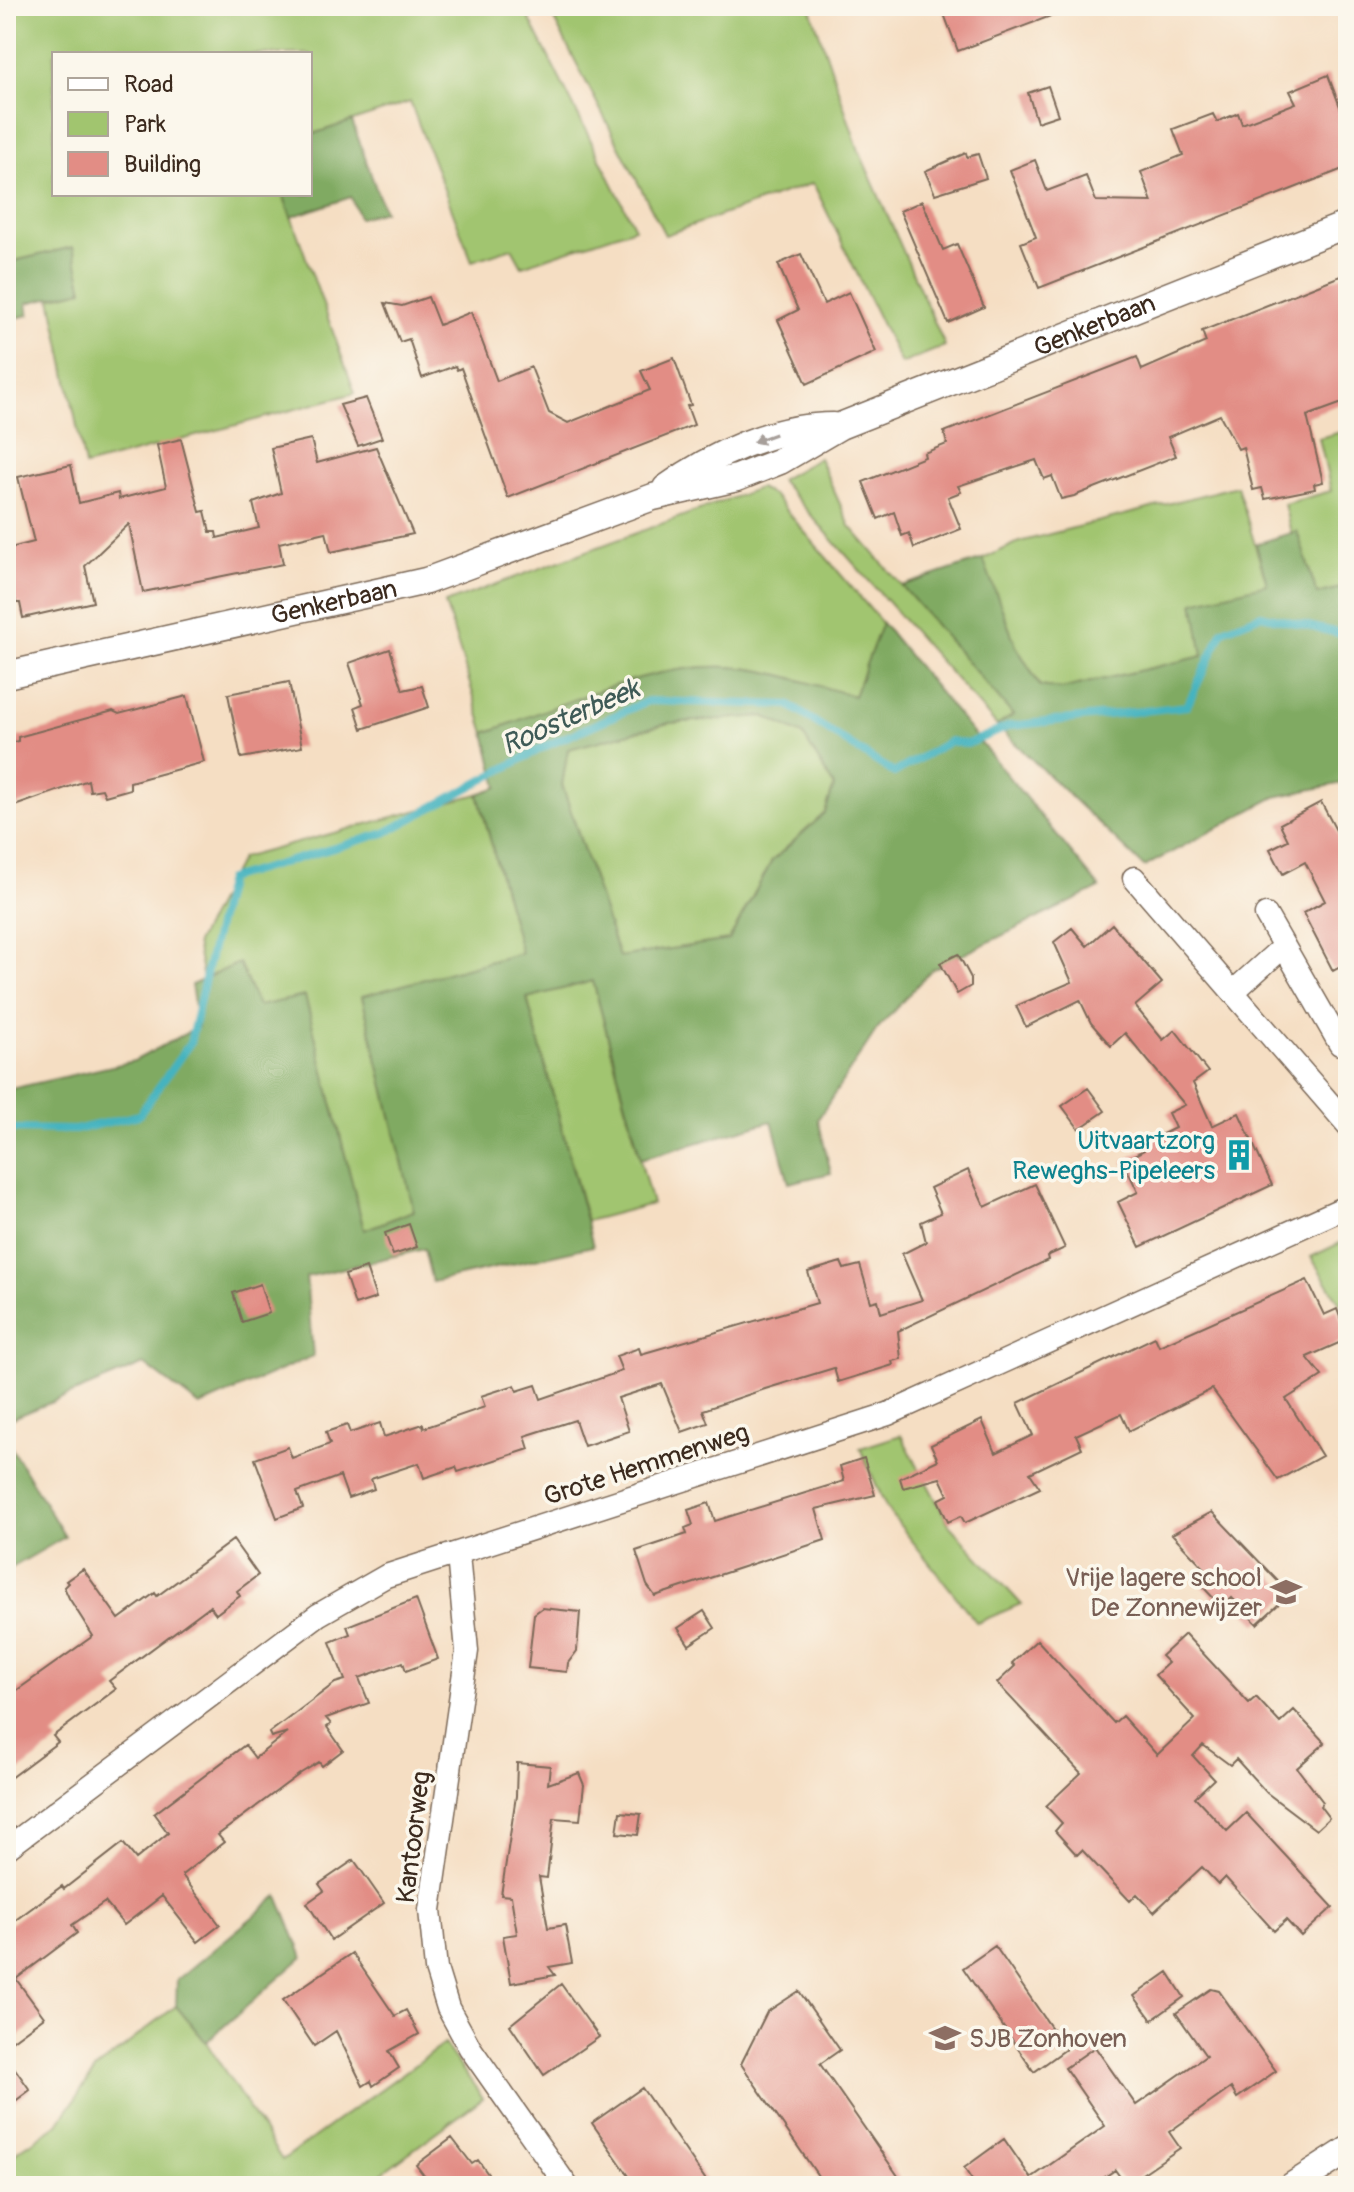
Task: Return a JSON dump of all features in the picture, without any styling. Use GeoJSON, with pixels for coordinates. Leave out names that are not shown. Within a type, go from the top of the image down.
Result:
{"type":"FeatureCollection","features":[{"type":"Feature","properties":{"kind":"street","name":"Genkerbaan"},"geometry":{"type":"LineString","coordinates":[[6,675],[426,581],[653,497],[687,474],[756,441],[809,426],[840,426],[1348,224]]}},
{"type":"Feature","properties":{"kind":"street"},"geometry":{"type":"LineString","coordinates":[[1134,878],[1348,1125]]}},
{"type":"Feature","properties":{"kind":"street"},"geometry":{"type":"LineString","coordinates":[[1266,915],[1340,1044]]}},
{"type":"Feature","properties":{"kind":"street"},"geometry":{"type":"LineString","coordinates":[[1233,992],[1284,946]]}},
{"type":"Feature","properties":{"kind":"street","name":"Grote Hemmenweg"},"geometry":{"type":"LineString","coordinates":[[6,1849],[318,1615],[386,1576],[888,1414],[1348,1206]]}},
{"type":"Feature","properties":{"kind":"street","name":"Kantoorweg"},"geometry":{"type":"LineString","coordinates":[[458,1555],[467,1651],[430,1910],[436,1969],[448,2008],[470,2048],[567,2186]]}},
{"type":"Feature","properties":{"kind":"street"},"geometry":{"type":"LineString","coordinates":[[1292,2186],[1348,2150]]}},
{"type":"Feature","properties":{"kind":"green space"},"geometry":{"type":"Polygon","coordinates":[[[6,6],[523,6],[635,228],[522,266],[512,248],[472,261],[410,102],[312,134],[312,52],[52,52],[52,196],[284,196],[355,393],[85,466],[51,298],[83,290],[73,247],[6,263],[6,6]]]}},
{"type":"Feature","properties":{"kind":"green space"},"geometry":{"type":"Polygon","coordinates":[[[547,6],[810,6],[859,151],[945,346],[901,364],[813,183],[665,235],[547,6]]]}},
{"type":"Feature","properties":{"kind":"green space"},"geometry":{"type":"Polygon","coordinates":[[[352,121],[384,211],[359,218],[351,197],[291,217],[284,196],[312,196],[312,134],[352,121]]]}},
{"type":"Feature","properties":{"kind":"green space"},"geometry":{"type":"Polygon","coordinates":[[[73,247],[83,290],[27,303],[29,315],[6,320],[6,263],[73,247]]]}},
{"type":"Feature","properties":{"kind":"green space"},"geometry":{"type":"Polygon","coordinates":[[[1348,430],[1348,586],[1317,594],[1297,532],[1291,533],[1284,504],[1331,491],[1319,438],[1348,430]]]}},
{"type":"Feature","properties":{"kind":"green space"},"geometry":{"type":"Polygon","coordinates":[[[819,458],[850,526],[1014,715],[997,726],[780,480],[819,458]]]}},
{"type":"Feature","properties":{"kind":"green space"},"geometry":{"type":"Polygon","coordinates":[[[1237,486],[1267,584],[1203,656],[1061,689],[1040,686],[1016,646],[983,559],[1019,542],[1237,486]]]}},
{"type":"Feature","properties":{"kind":"green space"},"geometry":{"type":"Polygon","coordinates":[[[759,488],[774,496],[882,623],[854,696],[760,670],[697,668],[635,679],[485,733],[445,603],[759,488]]]}},
{"type":"Feature","properties":{"kind":"green space"},"geometry":{"type":"Polygon","coordinates":[[[1297,531],[1317,594],[1348,586],[1348,782],[1275,797],[1144,867],[997,726],[1013,715],[902,586],[983,559],[1016,646],[1040,686],[1061,689],[1203,656],[1194,602],[1267,584],[1256,544],[1297,531]]]}},
{"type":"Feature","properties":{"kind":"green space"},"geometry":{"type":"Polygon","coordinates":[[[882,623],[1100,888],[931,970],[877,1029],[818,1119],[831,1173],[789,1183],[772,1121],[641,1159],[593,981],[527,998],[593,1246],[432,1282],[424,1249],[306,1277],[313,1356],[200,1406],[144,1364],[6,1421],[6,1090],[134,1061],[198,1027],[191,985],[239,963],[258,1006],[305,996],[364,1230],[414,1211],[362,996],[521,953],[478,794],[498,787],[485,733],[634,679],[696,668],[759,670],[854,696],[882,623]],[[764,716],[669,723],[568,749],[562,785],[619,957],[729,940],[772,861],[825,813],[834,786],[803,735],[764,716]]]}},
{"type":"Feature","properties":{"kind":"green space"},"geometry":{"type":"Polygon","coordinates":[[[764,716],[803,735],[834,786],[825,813],[772,861],[729,940],[619,957],[562,784],[568,749],[669,723],[764,716]]]}},
{"type":"Feature","properties":{"kind":"green space"},"geometry":{"type":"Polygon","coordinates":[[[478,794],[521,953],[362,997],[415,1210],[364,1230],[305,996],[258,1007],[239,963],[203,979],[196,943],[241,858],[478,794]]]}},
{"type":"Feature","properties":{"kind":"green space"},"geometry":{"type":"Polygon","coordinates":[[[593,981],[652,1204],[587,1221],[527,998],[593,981]]]}},
{"type":"Feature","properties":{"kind":"green space"},"geometry":{"type":"Polygon","coordinates":[[[1348,1239],[1348,1316],[1311,1257],[1348,1239]]]}},
{"type":"Feature","properties":{"kind":"green space"},"geometry":{"type":"Polygon","coordinates":[[[901,1435],[950,1526],[1021,1604],[977,1623],[887,1509],[860,1448],[901,1435]]]}},
{"type":"Feature","properties":{"kind":"green space"},"geometry":{"type":"Polygon","coordinates":[[[6,1439],[65,1537],[6,1571],[6,1439]]]}},
{"type":"Feature","properties":{"kind":"green space"},"geometry":{"type":"Polygon","coordinates":[[[278,1896],[303,1957],[206,2042],[176,2006],[177,1980],[278,1896]]]}},
{"type":"Feature","properties":{"kind":"green space"},"geometry":{"type":"Polygon","coordinates":[[[176,2006],[206,2042],[282,2160],[444,2044],[483,2098],[364,2186],[6,2186],[6,2159],[58,2124],[96,2069],[176,2006]]]}},
{"type":"Feature","properties":{"kind":"building"},"geometry":{"type":"Polygon","coordinates":[[[941,6],[1071,6],[1072,8],[958,51],[941,6]]]}},
{"type":"Feature","properties":{"kind":"building"},"geometry":{"type":"Polygon","coordinates":[[[1328,75],[1348,128],[1348,167],[1039,288],[1021,243],[1036,237],[1010,170],[1035,160],[1047,191],[1086,176],[1096,201],[1152,202],[1141,172],[1183,155],[1173,129],[1213,114],[1217,122],[1238,113],[1242,124],[1296,103],[1290,91],[1328,75]]]}},
{"type":"Feature","properties":{"kind":"building"},"geometry":{"type":"Polygon","coordinates":[[[1048,86],[1058,115],[1037,122],[1028,93],[1048,86]]]}},
{"type":"Feature","properties":{"kind":"building"},"geometry":{"type":"Polygon","coordinates":[[[966,153],[967,157],[978,154],[986,178],[935,194],[925,171],[966,153]]]}},
{"type":"Feature","properties":{"kind":"building"},"geometry":{"type":"Polygon","coordinates":[[[922,201],[943,250],[957,244],[984,307],[948,323],[900,211],[922,201]]]}},
{"type":"Feature","properties":{"kind":"building"},"geometry":{"type":"Polygon","coordinates":[[[801,254],[824,304],[849,292],[876,352],[807,384],[778,320],[798,310],[778,264],[801,254]]]}},
{"type":"Feature","properties":{"kind":"building"},"geometry":{"type":"Polygon","coordinates":[[[1348,273],[1348,401],[1307,416],[1323,482],[1314,484],[1315,489],[1265,499],[1262,488],[1253,490],[1243,447],[1238,449],[1220,415],[1168,437],[1176,456],[1074,496],[1061,499],[1052,476],[1044,479],[1036,460],[958,486],[961,492],[948,497],[961,529],[914,548],[909,533],[902,536],[894,512],[878,519],[863,482],[925,457],[924,453],[947,444],[944,432],[1137,357],[1142,370],[1206,342],[1202,331],[1348,273]]]}},
{"type":"Feature","properties":{"kind":"building"},"geometry":{"type":"Polygon","coordinates":[[[428,297],[439,325],[471,312],[497,381],[531,367],[549,413],[568,423],[650,390],[641,371],[674,358],[691,405],[687,406],[694,425],[508,498],[461,368],[457,370],[455,366],[422,378],[409,339],[400,342],[385,303],[402,306],[428,297]]]}},
{"type":"Feature","properties":{"kind":"building"},"geometry":{"type":"Polygon","coordinates":[[[366,398],[382,438],[358,446],[340,405],[366,398]]]}},
{"type":"Feature","properties":{"kind":"building"},"geometry":{"type":"Polygon","coordinates":[[[181,439],[200,512],[205,511],[210,532],[216,532],[217,538],[259,528],[253,503],[281,493],[271,448],[311,439],[317,463],[376,447],[413,534],[331,552],[326,532],[279,543],[283,564],[143,592],[129,524],[85,566],[93,602],[23,618],[20,603],[16,603],[6,558],[6,549],[34,542],[18,477],[71,465],[79,503],[118,493],[119,499],[166,487],[157,445],[181,439]]]}},
{"type":"Feature","properties":{"kind":"building"},"geometry":{"type":"Polygon","coordinates":[[[390,649],[403,690],[422,686],[429,707],[362,729],[355,707],[363,704],[349,663],[390,649]]]}},
{"type":"Feature","properties":{"kind":"building"},"geometry":{"type":"Polygon","coordinates":[[[289,682],[302,747],[241,758],[228,694],[289,682]]]}},
{"type":"Feature","properties":{"kind":"building"},"geometry":{"type":"Polygon","coordinates":[[[187,696],[204,762],[130,782],[130,789],[105,796],[102,789],[90,791],[88,780],[6,809],[6,744],[18,741],[18,737],[113,711],[119,714],[187,696]]]}},
{"type":"Feature","properties":{"kind":"building"},"geometry":{"type":"Polygon","coordinates":[[[1321,802],[1348,853],[1348,963],[1333,971],[1303,913],[1325,901],[1305,862],[1283,874],[1270,849],[1288,840],[1280,824],[1321,802]]]}},
{"type":"Feature","properties":{"kind":"building"},"geometry":{"type":"Polygon","coordinates":[[[1112,924],[1162,983],[1135,1006],[1163,1040],[1175,1030],[1208,1072],[1193,1083],[1212,1126],[1239,1113],[1272,1185],[1140,1247],[1118,1202],[1138,1192],[1123,1161],[1144,1150],[1142,1144],[1175,1128],[1168,1113],[1185,1105],[1125,1033],[1111,1046],[1091,1023],[1080,1000],[1026,1027],[1016,1006],[1072,982],[1054,942],[1072,928],[1087,946],[1112,924]]]}},
{"type":"Feature","properties":{"kind":"building"},"geometry":{"type":"Polygon","coordinates":[[[958,954],[971,978],[971,986],[957,994],[940,963],[958,954]]]}},
{"type":"Feature","properties":{"kind":"building"},"geometry":{"type":"Polygon","coordinates":[[[1088,1088],[1105,1111],[1079,1129],[1062,1106],[1088,1088]]]}},
{"type":"Feature","properties":{"kind":"building"},"geometry":{"type":"Polygon","coordinates":[[[968,1170],[985,1207],[1035,1184],[1065,1248],[1047,1256],[1048,1260],[898,1331],[901,1359],[892,1361],[893,1365],[838,1382],[834,1368],[765,1389],[703,1410],[708,1423],[682,1432],[662,1384],[618,1398],[629,1431],[584,1446],[575,1420],[525,1436],[529,1449],[458,1472],[456,1467],[424,1478],[419,1463],[371,1479],[374,1489],[348,1498],[340,1476],[297,1492],[303,1508],[277,1518],[255,1459],[288,1447],[292,1458],[330,1444],[326,1432],[347,1425],[350,1433],[380,1423],[384,1437],[423,1424],[424,1428],[485,1407],[481,1396],[515,1385],[517,1391],[536,1385],[541,1399],[622,1371],[616,1356],[639,1348],[641,1354],[817,1303],[808,1272],[841,1262],[844,1269],[860,1265],[871,1302],[878,1300],[881,1313],[922,1300],[902,1254],[926,1242],[921,1222],[941,1213],[930,1188],[968,1170]]]}},
{"type":"Feature","properties":{"kind":"building"},"geometry":{"type":"Polygon","coordinates":[[[409,1224],[417,1247],[393,1255],[385,1233],[409,1224]]]}},
{"type":"Feature","properties":{"kind":"building"},"geometry":{"type":"Polygon","coordinates":[[[366,1268],[376,1298],[355,1305],[345,1275],[366,1268]]]}},
{"type":"Feature","properties":{"kind":"building"},"geometry":{"type":"Polygon","coordinates":[[[1307,1280],[1324,1315],[1337,1309],[1348,1339],[1307,1357],[1322,1376],[1286,1399],[1322,1456],[1278,1480],[1212,1389],[1129,1431],[1121,1414],[1076,1435],[1082,1448],[1030,1473],[1040,1488],[965,1523],[961,1516],[948,1522],[938,1500],[948,1495],[940,1478],[903,1488],[900,1478],[938,1460],[931,1445],[982,1420],[996,1453],[1033,1435],[1018,1403],[1155,1337],[1159,1346],[1307,1280]]]}},
{"type":"Feature","properties":{"kind":"building"},"geometry":{"type":"Polygon","coordinates":[[[260,1284],[269,1313],[242,1322],[233,1293],[260,1284]]]}},
{"type":"Feature","properties":{"kind":"building"},"geometry":{"type":"Polygon","coordinates":[[[864,1458],[875,1495],[816,1509],[825,1540],[655,1596],[647,1585],[636,1551],[687,1534],[685,1528],[693,1525],[688,1510],[709,1503],[715,1521],[844,1481],[840,1466],[864,1458]]]}},
{"type":"Feature","properties":{"kind":"building"},"geometry":{"type":"Polygon","coordinates":[[[1212,1512],[1290,1594],[1257,1624],[1232,1598],[1222,1607],[1202,1586],[1212,1576],[1172,1534],[1212,1512]]]}},
{"type":"Feature","properties":{"kind":"building"},"geometry":{"type":"Polygon","coordinates":[[[233,1540],[258,1575],[237,1591],[240,1596],[216,1614],[210,1606],[109,1681],[116,1689],[53,1736],[58,1742],[6,1781],[6,1698],[93,1636],[69,1598],[64,1587],[68,1583],[66,1581],[83,1569],[119,1619],[155,1593],[157,1596],[233,1540]]]}},
{"type":"Feature","properties":{"kind":"building"},"geometry":{"type":"Polygon","coordinates":[[[416,1599],[438,1659],[406,1671],[403,1662],[359,1678],[369,1703],[326,1718],[331,1724],[327,1727],[343,1750],[322,1766],[319,1762],[301,1773],[218,1835],[224,1842],[182,1875],[220,1925],[198,1942],[162,1896],[124,1925],[105,1902],[72,1925],[77,1933],[16,1979],[44,2017],[6,2045],[6,1927],[62,1886],[64,1889],[123,1843],[136,1859],[168,1833],[154,1814],[245,1745],[255,1758],[288,1732],[271,1737],[269,1733],[335,1683],[345,1680],[330,1642],[350,1634],[347,1626],[416,1599]]]}},
{"type":"Feature","properties":{"kind":"building"},"geometry":{"type":"Polygon","coordinates":[[[542,1608],[580,1612],[577,1651],[568,1663],[567,1672],[528,1668],[534,1614],[542,1608]]]}},
{"type":"Feature","properties":{"kind":"building"},"geometry":{"type":"Polygon","coordinates":[[[704,1611],[715,1628],[689,1645],[678,1628],[704,1611]]]}},
{"type":"Feature","properties":{"kind":"building"},"geometry":{"type":"Polygon","coordinates":[[[1185,1634],[1249,1703],[1256,1697],[1280,1723],[1294,1710],[1325,1743],[1297,1768],[1323,1802],[1320,1806],[1329,1818],[1316,1830],[1267,1793],[1236,1759],[1230,1765],[1203,1745],[1193,1756],[1214,1779],[1195,1797],[1227,1831],[1246,1813],[1333,1907],[1301,1936],[1286,1920],[1274,1931],[1225,1877],[1218,1884],[1202,1867],[1154,1912],[1137,1894],[1130,1901],[1082,1850],[1077,1855],[1055,1831],[1062,1823],[1046,1806],[1081,1773],[997,1683],[1015,1666],[1012,1663],[1037,1640],[1114,1723],[1122,1716],[1157,1755],[1195,1719],[1155,1675],[1168,1663],[1161,1656],[1185,1634]]]}},
{"type":"Feature","properties":{"kind":"building"},"geometry":{"type":"Polygon","coordinates":[[[517,1763],[550,1766],[548,1784],[579,1773],[584,1785],[580,1820],[554,1818],[547,1878],[539,1877],[548,1928],[565,1925],[572,1963],[549,1967],[555,1975],[511,1983],[503,1936],[517,1934],[511,1896],[501,1895],[516,1796],[517,1763]]]}},
{"type":"Feature","properties":{"kind":"building"},"geometry":{"type":"Polygon","coordinates":[[[620,1812],[641,1814],[638,1835],[617,1833],[620,1812]]]}},
{"type":"Feature","properties":{"kind":"building"},"geometry":{"type":"Polygon","coordinates":[[[354,1860],[384,1903],[331,1940],[307,1903],[324,1891],[319,1884],[354,1860]]]}},
{"type":"Feature","properties":{"kind":"building"},"geometry":{"type":"Polygon","coordinates":[[[995,1946],[1066,2049],[1034,2072],[963,1968],[995,1946]]]}},
{"type":"Feature","properties":{"kind":"building"},"geometry":{"type":"Polygon","coordinates":[[[352,1953],[395,2016],[406,2010],[419,2034],[389,2051],[399,2068],[373,2086],[371,2081],[363,2086],[336,2031],[314,2046],[283,2000],[352,1953]]]}},
{"type":"Feature","properties":{"kind":"building"},"geometry":{"type":"Polygon","coordinates":[[[1168,1972],[1184,1997],[1152,2020],[1134,1996],[1168,1972]]]}},
{"type":"Feature","properties":{"kind":"building"},"geometry":{"type":"Polygon","coordinates":[[[561,1984],[599,2037],[544,2075],[510,2025],[561,1984]]]}},
{"type":"Feature","properties":{"kind":"building"},"geometry":{"type":"Polygon","coordinates":[[[1211,1989],[1219,1991],[1276,2071],[1237,2098],[1231,2088],[1169,2132],[1180,2148],[1126,2185],[1115,2170],[1092,2186],[976,2186],[964,2168],[1004,2139],[1031,2178],[1105,2126],[1065,2068],[1095,2047],[1136,2105],[1206,2056],[1176,2013],[1211,1989]]]}},
{"type":"Feature","properties":{"kind":"building"},"geometry":{"type":"Polygon","coordinates":[[[799,1991],[840,2050],[820,2064],[905,2186],[825,2186],[741,2064],[767,2012],[799,1991]]]}},
{"type":"Feature","properties":{"kind":"building"},"geometry":{"type":"Polygon","coordinates":[[[6,2056],[30,2090],[6,2108],[6,2056]]]}},
{"type":"Feature","properties":{"kind":"building"},"geometry":{"type":"Polygon","coordinates":[[[642,2088],[710,2186],[636,2186],[592,2123],[642,2088]]]}},
{"type":"Feature","properties":{"kind":"building"},"geometry":{"type":"Polygon","coordinates":[[[452,2138],[472,2164],[478,2160],[490,2177],[484,2181],[488,2186],[432,2186],[416,2165],[452,2138]]]}},
{"type":"Feature","properties":{"kind":"waterway","name":"Roosterbeek"},"geometry":{"type":"LineString","coordinates":[[6,1129],[75,1130],[139,1115],[190,1043],[228,879],[385,833],[548,745],[648,701],[789,705],[894,773],[950,741],[967,744],[1010,726],[1187,706],[1223,630],[1261,615],[1342,634],[1348,643]]}},
{"type":"Feature","properties":{"kind":"place","name":"Uitvaartzorg Reweghs-Pipeleers"},"geometry":{"type":"Point","coordinates":[1239,1155]}},
{"type":"Feature","properties":{"kind":"place","name":"Vrije lagere school De Zonnewijzer"},"geometry":{"type":"Point","coordinates":[1286,1592]}},
{"type":"Feature","properties":{"kind":"place","name":"SJB Zonhoven"},"geometry":{"type":"Point","coordinates":[945,2038]}}]}
